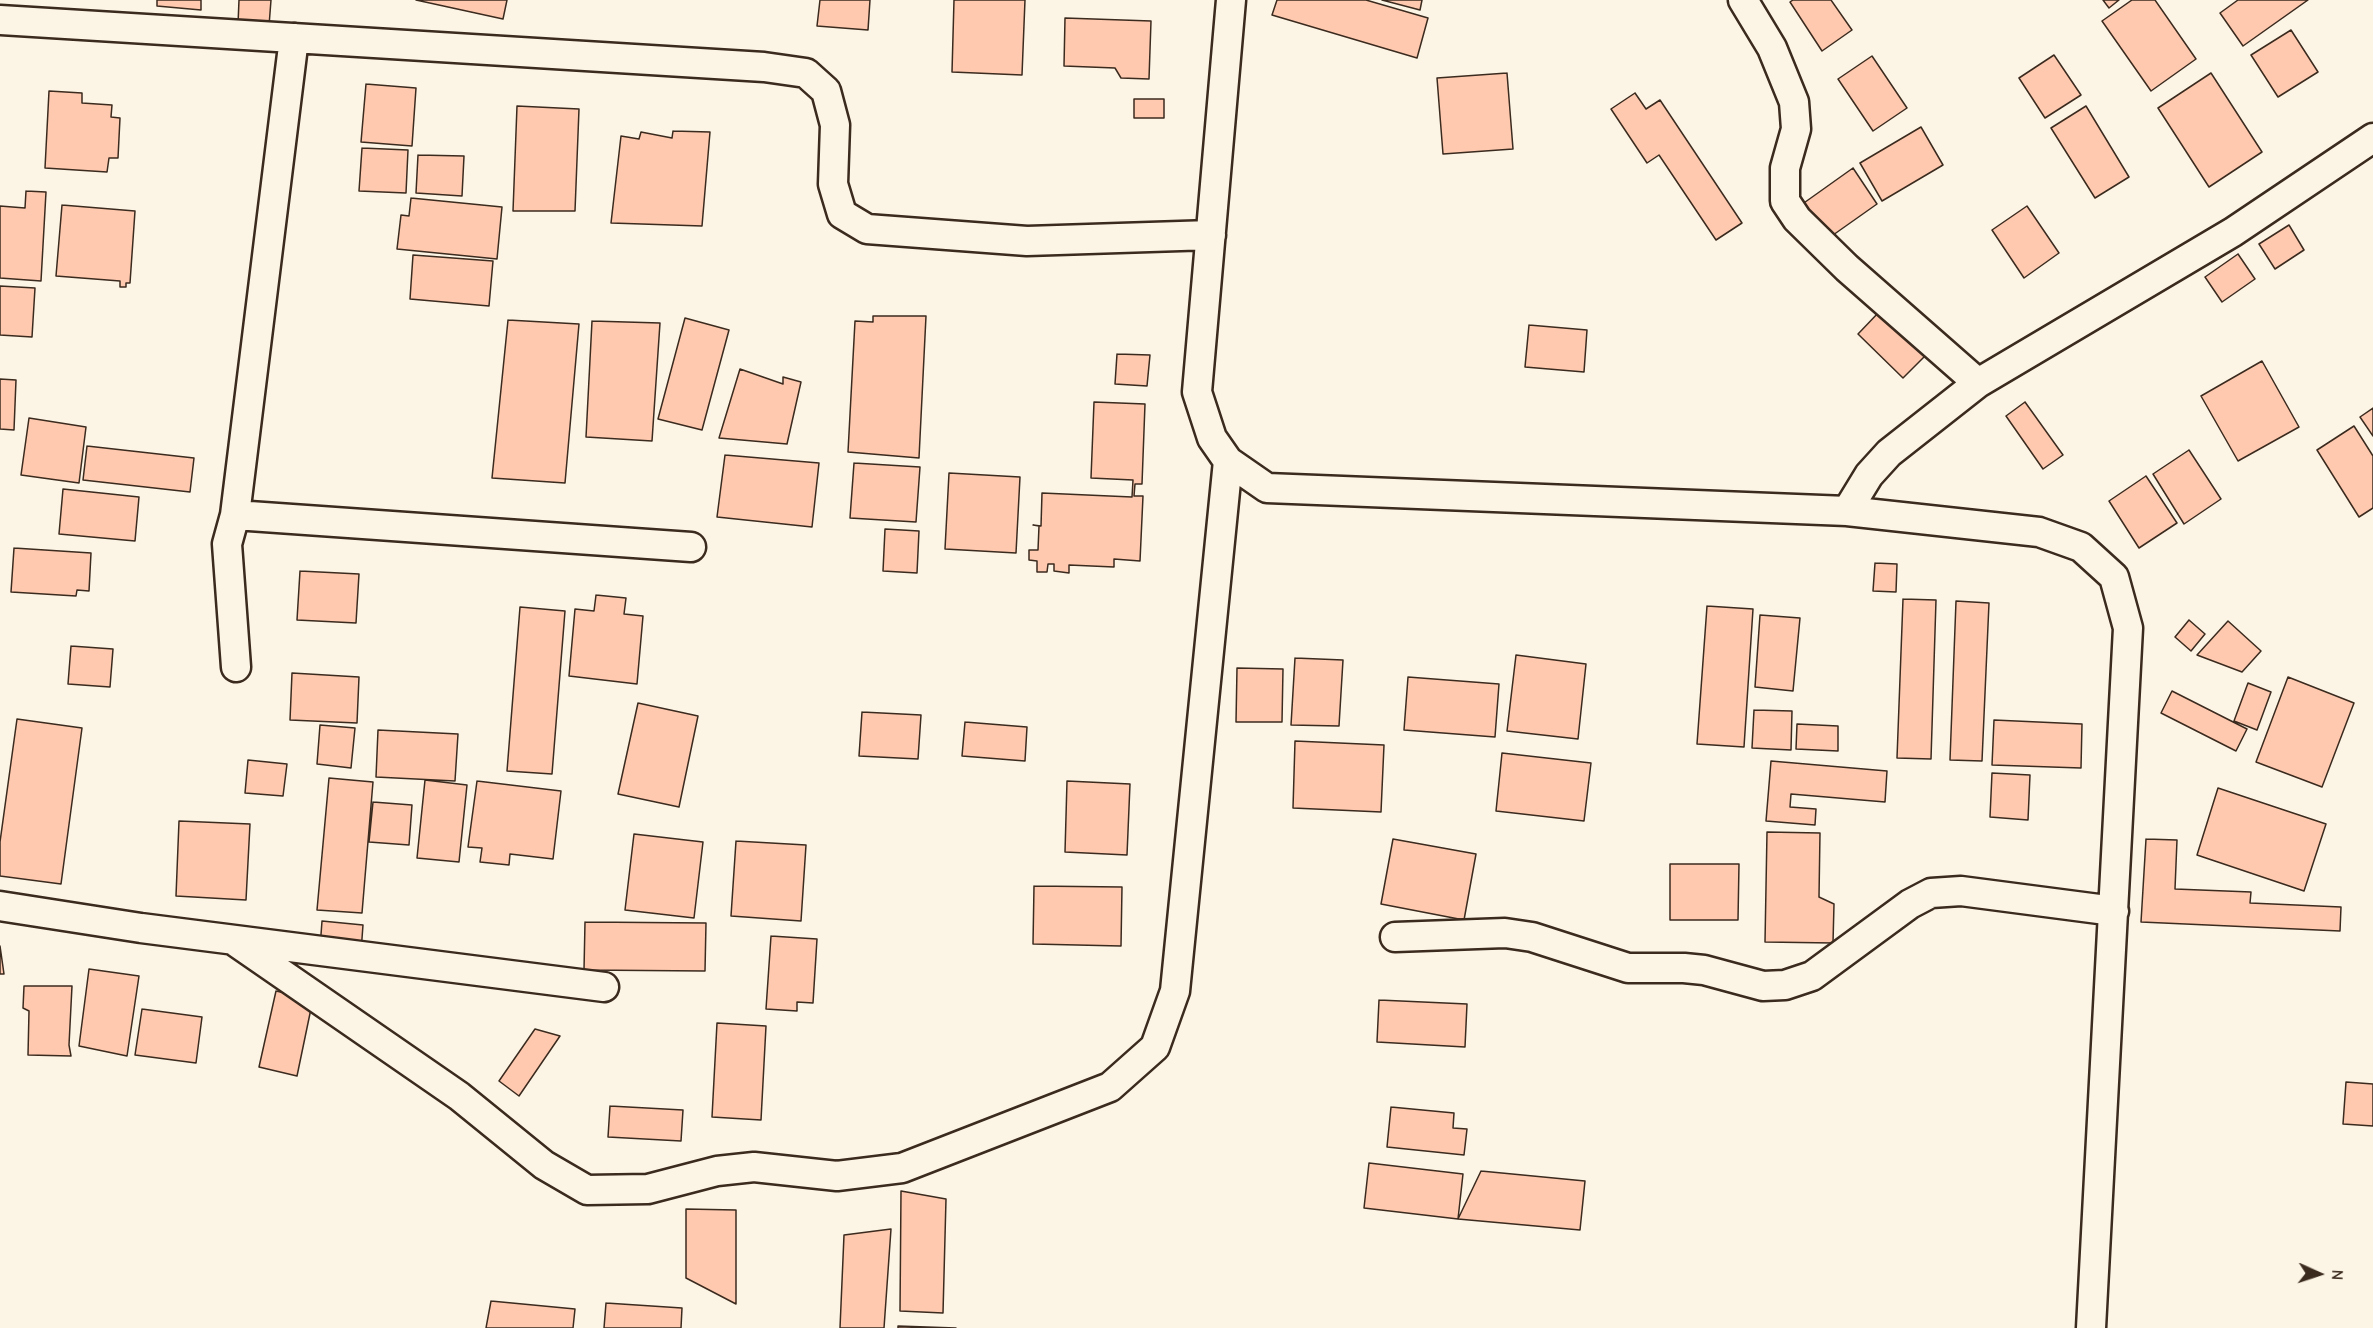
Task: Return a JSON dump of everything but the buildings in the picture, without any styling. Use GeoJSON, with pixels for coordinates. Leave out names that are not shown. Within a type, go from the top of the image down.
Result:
{"type":"FeatureCollection","features":[{"type":"Feature","properties":{"kind":"street"},"geometry":{"type":"LineString","coordinates":[[1231,0],[1197,392],[1212,438],[1228,461],[1268,488],[1847,511],[2039,531],[2081,547],[2114,577],[2128,628],[2091,1328]]}},
{"type":"Feature","properties":{"kind":"street"},"geometry":{"type":"LineString","coordinates":[[1743,0],[1772,48],[1794,102],[1796,129],[1785,168],[1785,201],[1797,219],[1847,268],[1978,383]]}},
{"type":"Feature","properties":{"kind":"street"},"geometry":{"type":"LineString","coordinates":[[0,20],[764,67],[806,73],[826,91],[835,125],[833,184],[842,214],[867,229],[1027,241],[1211,235]]}},
{"type":"Feature","properties":{"kind":"street"},"geometry":{"type":"LineString","coordinates":[[236,667],[226,544],[235,515],[294,38]]}},
{"type":"Feature","properties":{"kind":"street"},"geometry":{"type":"LineString","coordinates":[[1847,511],[1869,475],[1889,453],[1978,383],[2234,232],[2373,138]]}},
{"type":"Feature","properties":{"kind":"street"},"geometry":{"type":"LineString","coordinates":[[233,940],[459,1096],[544,1165],[587,1190],[648,1189],[717,1171],[754,1167],[837,1176],[902,1168],[1110,1088],[1155,1047],[1175,991],[1228,461]]}},
{"type":"Feature","properties":{"kind":"street"},"geometry":{"type":"LineString","coordinates":[[235,515],[691,547]]}},
{"type":"Feature","properties":{"kind":"street"},"geometry":{"type":"LineString","coordinates":[[1395,937],[1505,933],[1532,937],[1628,968],[1694,969],[1763,986],[1785,985],[1812,976],[1910,904],[1932,893],[1961,891],[2114,912]]}},
{"type":"Feature","properties":{"kind":"street"},"geometry":{"type":"LineString","coordinates":[[0,906],[233,940],[604,987]]}}]}
